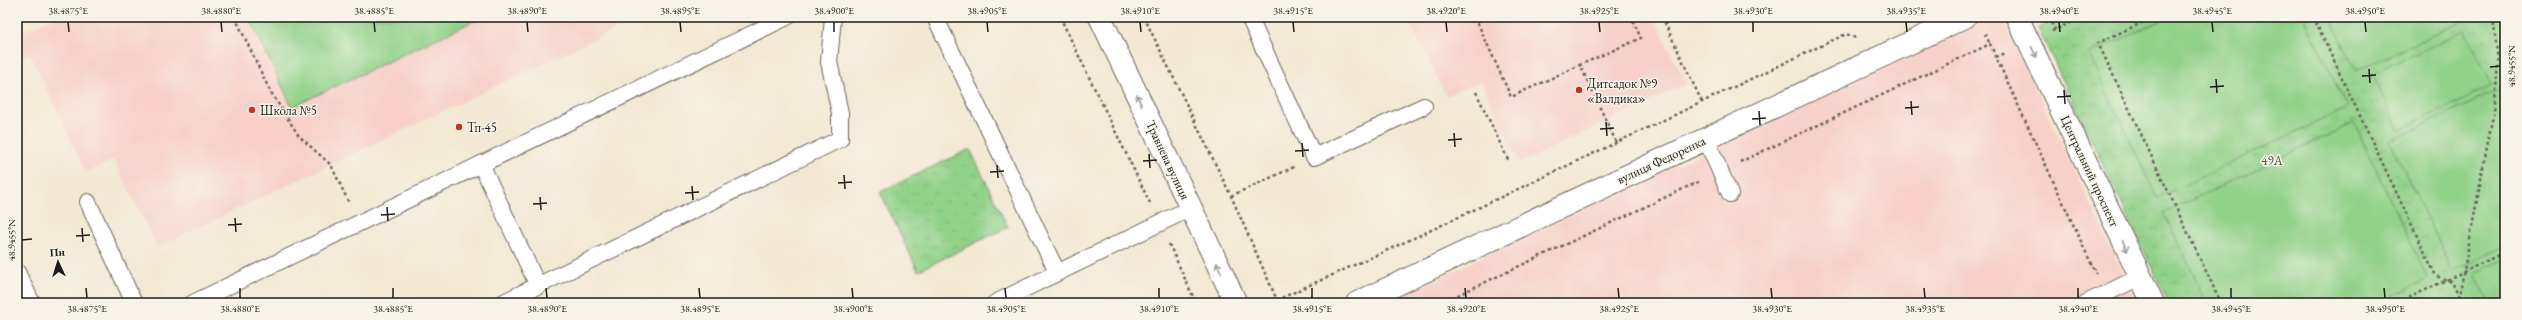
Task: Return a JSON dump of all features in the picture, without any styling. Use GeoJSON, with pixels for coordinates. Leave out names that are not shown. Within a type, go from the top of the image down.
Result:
{"type":"FeatureCollection","features":[{"type":"Feature","properties":{"kind":"street","name":"Травнева вулиця"},"geometry":{"type":"LineString","coordinates":[[1100,17],[1236,303]]}},
{"type":"Feature","properties":{"kind":"street","name":"вулиця Федоренка"},"geometry":{"type":"LineString","coordinates":[[1357,303],[1965,17]]}},
{"type":"Feature","properties":{"kind":"street","name":"Центральний проспект"},"geometry":{"type":"LineString","coordinates":[[2017,17],[2153,303]]}},
{"type":"Feature","properties":{"kind":"lane"},"geometry":{"type":"LineString","coordinates":[[193,303],[787,17]]}},
{"type":"Feature","properties":{"kind":"lane"},"geometry":{"type":"LineString","coordinates":[[502,303],[840,139],[840,113],[829,62],[833,17]]}},
{"type":"Feature","properties":{"kind":"lane"},"geometry":{"type":"LineString","coordinates":[[935,17],[1057,272]]}},
{"type":"Feature","properties":{"kind":"lane"},"geometry":{"type":"LineString","coordinates":[[1249,17],[1314,157],[1424,106]]}},
{"type":"Feature","properties":{"kind":"lane"},"geometry":{"type":"LineString","coordinates":[[1706,139],[1730,194]]}},
{"type":"Feature","properties":{"kind":"lane"},"geometry":{"type":"LineString","coordinates":[[481,164],[538,286]]}},
{"type":"Feature","properties":{"kind":"lane"},"geometry":{"type":"LineString","coordinates":[[88,202],[134,303]]}},
{"type":"Feature","properties":{"kind":"lane"},"geometry":{"type":"LineString","coordinates":[[995,303],[1191,208]]}},
{"type":"Feature","properties":{"kind":"lane"},"geometry":{"type":"LineString","coordinates":[[17,272],[32,303]]}},
{"type":"Feature","properties":{"kind":"lane"},"geometry":{"type":"LineString","coordinates":[[2086,303],[2140,277]]}},
{"type":"Feature","properties":{"kind":"path"},"geometry":{"type":"LineString","coordinates":[[235,17],[270,91],[299,136],[331,165],[358,223]]}},
{"type":"Feature","properties":{"kind":"path"},"geometry":{"type":"LineString","coordinates":[[1060,17],[1196,303]]}},
{"type":"Feature","properties":{"kind":"path"},"geometry":{"type":"LineString","coordinates":[[1144,17],[1231,196],[1277,300]]}},
{"type":"Feature","properties":{"kind":"path"},"geometry":{"type":"LineString","coordinates":[[1475,17],[1511,96],[1641,38],[1631,17]]}},
{"type":"Feature","properties":{"kind":"path"},"geometry":{"type":"LineString","coordinates":[[1662,17],[1702,102]]}},
{"type":"Feature","properties":{"kind":"path"},"geometry":{"type":"LineString","coordinates":[[2049,17],[2055,30]]}},
{"type":"Feature","properties":{"kind":"path"},"geometry":{"type":"LineString","coordinates":[[2154,17],[2098,43],[2221,303]]}},
{"type":"Feature","properties":{"kind":"path"},"geometry":{"type":"LineString","coordinates":[[2313,17],[2436,276],[2452,282],[2462,303]]}},
{"type":"Feature","properties":{"kind":"path"},"geometry":{"type":"LineString","coordinates":[[2455,303],[2459,297],[2495,104],[2498,61],[2493,17]]}},
{"type":"Feature","properties":{"kind":"path"},"geometry":{"type":"LineString","coordinates":[[1271,303],[1846,34],[1862,42]]}},
{"type":"Feature","properties":{"kind":"path"},"geometry":{"type":"LineString","coordinates":[[1442,303],[1990,44],[2106,294]]}},
{"type":"Feature","properties":{"kind":"path"},"geometry":{"type":"LineString","coordinates":[[1580,65],[1616,142]]}},
{"type":"Feature","properties":{"kind":"path"},"geometry":{"type":"LineString","coordinates":[[1476,92],[1509,162]]}},
{"type":"Feature","properties":{"kind":"path"},"geometry":{"type":"LineString","coordinates":[[1231,196],[1314,157]]}},
{"type":"Feature","properties":{"kind":"path"},"geometry":{"type":"LineString","coordinates":[[2398,303],[2505,252]]}},
{"type":"Feature","properties":{"kind":"shaded area","name":"Школа №5"},"geometry":{"type":"Polygon","coordinates":[[[55,17],[641,17],[157,247],[114,160],[86,172],[30,54],[17,60],[17,34],[55,17]]]}},
{"type":"Feature","properties":{"kind":"shaded area","name":"Дитсадок №9 «Валдика»"},"geometry":{"type":"Polygon","coordinates":[[[1407,17],[1654,17],[1686,84],[1520,163],[1481,81],[1446,96],[1407,17]]]}},
{"type":"Feature","properties":{"kind":"shaded area"},"geometry":{"type":"Polygon","coordinates":[[[1991,17],[2002,17],[2137,303],[1385,303],[1991,17]]]}},
{"type":"Feature","properties":{"kind":"green space"},"geometry":{"type":"Polygon","coordinates":[[[249,17],[482,17],[292,107],[249,17]]]}},
{"type":"Feature","properties":{"kind":"green space","name":"49А"},"geometry":{"type":"Polygon","coordinates":[[[2062,17],[2505,17],[2505,303],[2169,303],[2038,28],[2062,17]]]}},
{"type":"Feature","properties":{"kind":"green space"},"geometry":{"type":"Polygon","coordinates":[[[2168,17],[2304,17],[2347,108],[2157,198],[2089,54],[2168,17]]]}},
{"type":"Feature","properties":{"kind":"green space"},"geometry":{"type":"Polygon","coordinates":[[[2330,17],[2471,17],[2356,71],[2330,17]]]}},
{"type":"Feature","properties":{"kind":"green space"},"geometry":{"type":"Polygon","coordinates":[[[2465,30],[2492,86],[2399,130],[2372,74],[2465,30]]]}},
{"type":"Feature","properties":{"kind":"green space"},"geometry":{"type":"Polygon","coordinates":[[[2505,87],[2505,246],[2452,271],[2390,141],[2505,87]]]}},
{"type":"Feature","properties":{"kind":"green space"},"geometry":{"type":"Polygon","coordinates":[[[2354,123],[2428,279],[2378,303],[2207,303],[2164,213],[2354,123]]]}},
{"type":"Feature","properties":{"kind":"green space"},"geometry":{"type":"Polygon","coordinates":[[[970,149],[1008,227],[918,271],[880,192],[970,149]]]}},
{"type":"Feature","properties":{"kind":"green space"},"geometry":{"type":"Polygon","coordinates":[[[2505,259],[2505,303],[2490,303],[2475,273],[2505,259]]]}},
{"type":"Feature","properties":{"kind":"place","name":"Дитсадок №9 «Валдика»"},"geometry":{"type":"Point","coordinates":[1579,90]}},
{"type":"Feature","properties":{"kind":"place","name":"Школа №5"},"geometry":{"type":"Point","coordinates":[252,110]}},
{"type":"Feature","properties":{"kind":"place","name":"Тп-45"},"geometry":{"type":"Point","coordinates":[459,127]}}]}
